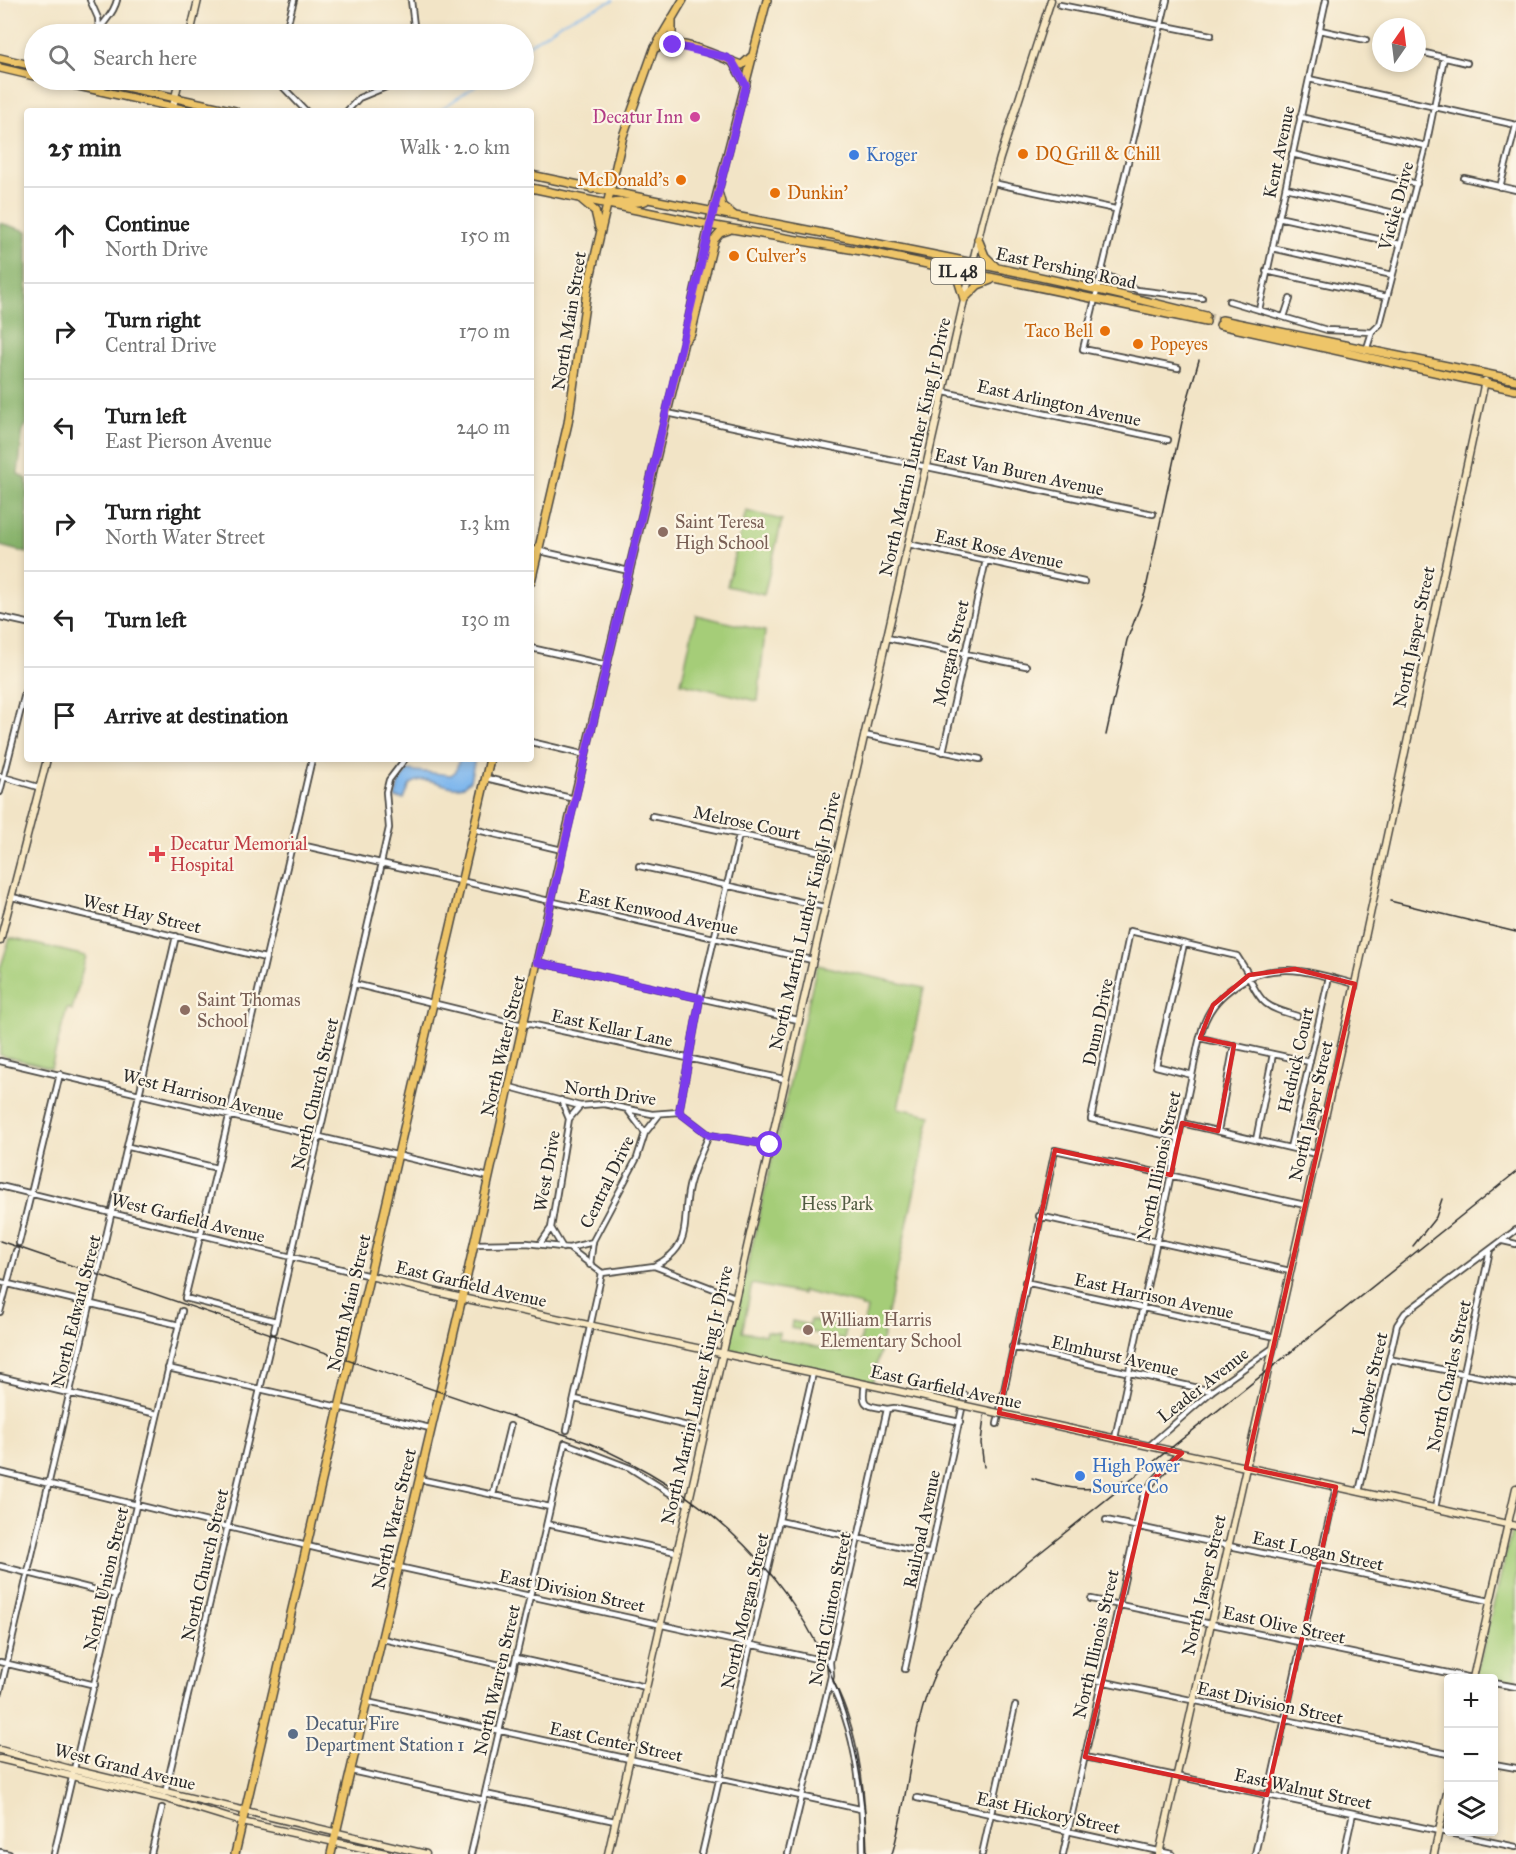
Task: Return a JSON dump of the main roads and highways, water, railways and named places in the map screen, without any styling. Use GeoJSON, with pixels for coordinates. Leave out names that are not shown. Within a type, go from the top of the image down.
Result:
{"type":"FeatureCollection","features":[{"type":"Feature","properties":{"kind":"main road","name":"North Main Street"},"geometry":{"type":"LineString","coordinates":[[535,550],[568,423],[587,291],[625,125],[654,50],[683,0]]}},
{"type":"Feature","properties":{"kind":"main road","name":"North Water Street"},"geometry":{"type":"LineString","coordinates":[[331,1854],[462,1298],[562,850],[684,342],[712,213],[767,0]]}},
{"type":"Feature","properties":{"kind":"main road"},"geometry":{"type":"LineString","coordinates":[[672,16],[672,37],[685,46]]}},
{"type":"Feature","properties":{"kind":"main road"},"geometry":{"type":"LineString","coordinates":[[654,50],[666,44],[685,46],[745,63],[754,55]]}},
{"type":"Feature","properties":{"kind":"main road"},"geometry":{"type":"LineString","coordinates":[[0,58],[24,64]]}},
{"type":"Feature","properties":{"kind":"main road"},"geometry":{"type":"LineString","coordinates":[[732,61],[746,85]]}},
{"type":"Feature","properties":{"kind":"main road"},"geometry":{"type":"LineString","coordinates":[[0,66],[24,67]]}},
{"type":"Feature","properties":{"kind":"main road"},"geometry":{"type":"LineString","coordinates":[[0,66],[24,73]]}},
{"type":"Feature","properties":{"kind":"main road"},"geometry":{"type":"LineString","coordinates":[[109,90],[170,108]]}},
{"type":"Feature","properties":{"kind":"main road"},"geometry":{"type":"LineString","coordinates":[[142,90],[222,108]]}},
{"type":"Feature","properties":{"kind":"main road"},"geometry":{"type":"LineString","coordinates":[[592,189],[603,183],[615,170]]}},
{"type":"Feature","properties":{"kind":"main road","name":"East Pershing Road"},"geometry":{"type":"LineString","coordinates":[[534,176],[609,193],[998,268],[1095,293]]}},
{"type":"Feature","properties":{"kind":"main road","name":"IL 48"},"geometry":{"type":"LineString","coordinates":[[534,189],[993,279],[1095,293],[1206,319]]}},
{"type":"Feature","properties":{"kind":"main road"},"geometry":{"type":"LineString","coordinates":[[718,191],[722,206],[740,219]]}},
{"type":"Feature","properties":{"kind":"main road"},"geometry":{"type":"LineString","coordinates":[[580,199],[595,211],[600,232]]}},
{"type":"Feature","properties":{"kind":"main road"},"geometry":{"type":"LineString","coordinates":[[606,204],[619,201],[636,203],[648,200]]}},
{"type":"Feature","properties":{"kind":"main road"},"geometry":{"type":"LineString","coordinates":[[684,342],[691,334],[714,240],[720,233],[732,229]]}},
{"type":"Feature","properties":{"kind":"main road"},"geometry":{"type":"LineString","coordinates":[[978,239],[985,256],[998,268]]}},
{"type":"Feature","properties":{"kind":"main road"},"geometry":{"type":"LineString","coordinates":[[946,269],[958,280],[964,299],[978,285],[993,279]]}},
{"type":"Feature","properties":{"kind":"main road"},"geometry":{"type":"LineString","coordinates":[[1221,322],[1365,353],[1516,390]]}},
{"type":"Feature","properties":{"kind":"main road"},"geometry":{"type":"LineString","coordinates":[[1365,353],[1516,380]]}},
{"type":"Feature","properties":{"kind":"main road","name":"North Main Street"},"geometry":{"type":"LineString","coordinates":[[235,1854],[489,762]]}},
{"type":"Feature","properties":{"kind":"water"},"geometry":{"type":"Polygon","coordinates":[[[458,762],[474,762],[470,780],[464,786],[416,781],[410,785],[404,799],[395,798],[399,782],[408,770],[451,775],[456,771],[458,762]]]}},
{"type":"Feature","properties":{"kind":"waterway"},"geometry":{"type":"LineString","coordinates":[[534,41],[565,21],[614,0]]}},
{"type":"Feature","properties":{"kind":"waterway"},"geometry":{"type":"LineString","coordinates":[[443,108],[470,90]]}},
{"type":"Feature","properties":{"kind":"tunnel"},"geometry":{"type":"LineString","coordinates":[[1206,316],[1222,320]]}},
{"type":"Feature","properties":{"kind":"railway"},"geometry":{"type":"LineString","coordinates":[[1106,735],[1127,640],[1145,593],[1185,408],[1199,360]]}},
{"type":"Feature","properties":{"kind":"railway"},"geometry":{"type":"LineString","coordinates":[[1390,901],[1516,932]]}},
{"type":"Feature","properties":{"kind":"railway"},"geometry":{"type":"LineString","coordinates":[[892,1854],[921,1714],[928,1692],[944,1655],[976,1612],[1027,1563],[1516,1172]]}},
{"type":"Feature","properties":{"kind":"railway"},"geometry":{"type":"LineString","coordinates":[[1413,1246],[1436,1217],[1442,1199]]}},
{"type":"Feature","properties":{"kind":"railway"},"geometry":{"type":"LineString","coordinates":[[0,1241],[589,1443],[652,1474],[707,1512],[754,1555],[793,1604],[824,1658],[847,1718],[861,1784],[867,1854]]}},
{"type":"Feature","properties":{"kind":"railway"},"geometry":{"type":"LineString","coordinates":[[984,1416],[981,1443],[984,1467]]}},
{"type":"Feature","properties":{"kind":"railway"},"geometry":{"type":"LineString","coordinates":[[1032,1478],[1055,1485],[1089,1489],[1123,1481]]}},
{"type":"Feature","properties":{"kind":"place","name":"Decatur Inn"},"geometry":{"type":"Point","coordinates":[695,117]}},
{"type":"Feature","properties":{"kind":"place","name":"DQ Grill & Chill"},"geometry":{"type":"Point","coordinates":[1023,154]}},
{"type":"Feature","properties":{"kind":"place","name":"Kroger"},"geometry":{"type":"Point","coordinates":[854,155]}},
{"type":"Feature","properties":{"kind":"place","name":"McDonald's"},"geometry":{"type":"Point","coordinates":[681,180]}},
{"type":"Feature","properties":{"kind":"place","name":"Dunkin'"},"geometry":{"type":"Point","coordinates":[775,193]}},
{"type":"Feature","properties":{"kind":"place","name":"Culver's"},"geometry":{"type":"Point","coordinates":[734,256]}},
{"type":"Feature","properties":{"kind":"place","name":"Taco Bell"},"geometry":{"type":"Point","coordinates":[1105,331]}},
{"type":"Feature","properties":{"kind":"place","name":"Popeyes"},"geometry":{"type":"Point","coordinates":[1138,344]}},
{"type":"Feature","properties":{"kind":"place","name":"Saint Teresa High School"},"geometry":{"type":"Point","coordinates":[663,532]}},
{"type":"Feature","properties":{"kind":"place","name":"Decatur Memorial Hospital"},"geometry":{"type":"Point","coordinates":[157,854]}},
{"type":"Feature","properties":{"kind":"place","name":"Saint Thomas School"},"geometry":{"type":"Point","coordinates":[185,1010]}},
{"type":"Feature","properties":{"kind":"place","name":"William Harris Elementary School"},"geometry":{"type":"Point","coordinates":[808,1330]}},
{"type":"Feature","properties":{"kind":"place","name":"High Power Source Co"},"geometry":{"type":"Point","coordinates":[1080,1476]}},
{"type":"Feature","properties":{"kind":"place","name":"Decatur Fire Department Station 1"},"geometry":{"type":"Point","coordinates":[293,1734]}},
{"type":"Feature","properties":{"kind":"park label","name":"Hess Park"},"geometry":{"type":"Point","coordinates":[837,1204]}}]}
